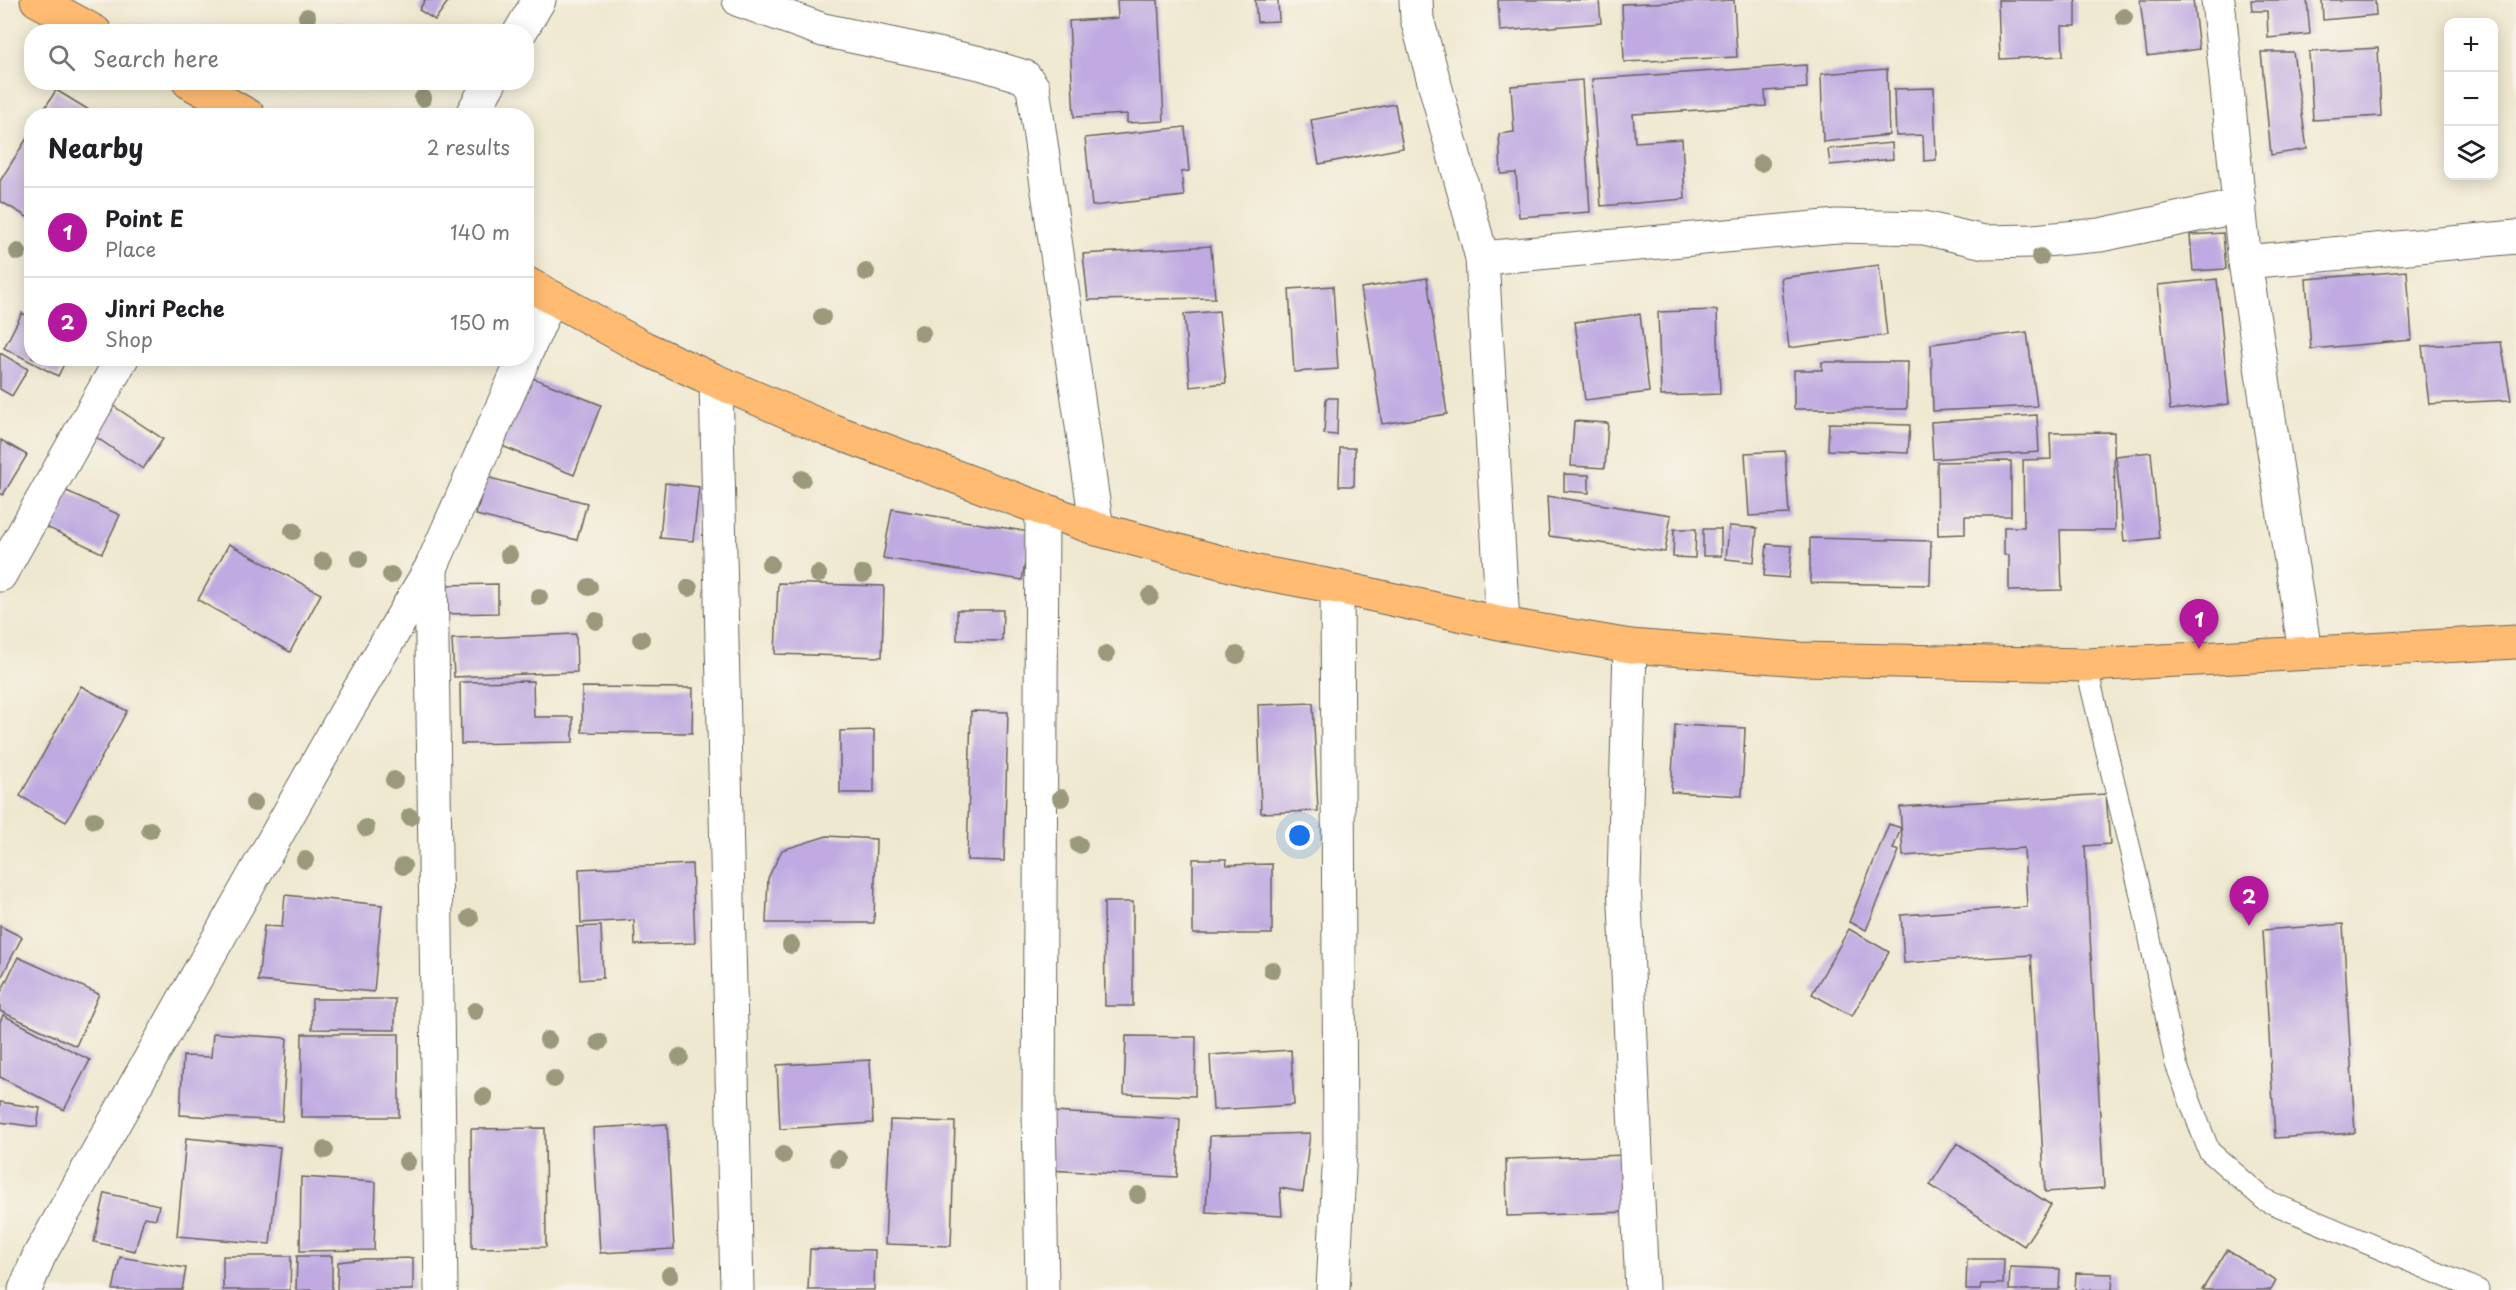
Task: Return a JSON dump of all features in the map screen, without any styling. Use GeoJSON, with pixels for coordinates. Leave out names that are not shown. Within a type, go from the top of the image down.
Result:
{"type":"FeatureCollection","features":[{"type":"Feature","properties":{"kind":"highway"},"geometry":{"type":"LineString","coordinates":[[37,0],[80,24]]}},
{"type":"Feature","properties":{"kind":"highway"},"geometry":{"type":"LineString","coordinates":[[203,90],[235,108]]}},
{"type":"Feature","properties":{"kind":"highway"},"geometry":{"type":"LineString","coordinates":[[539,290],[644,348],[716,381],[828,429],[1042,510],[1097,529],[1257,572],[1337,587],[1503,624],[1630,646],[1800,659],[2086,664],[2516,642]]}},
{"type":"Feature","properties":{"kind":"street"},"geometry":{"type":"LineString","coordinates":[[525,24],[539,0]]}},
{"type":"Feature","properties":{"kind":"street"},"geometry":{"type":"LineString","coordinates":[[739,0],[823,30],[980,63],[1025,77],[1033,88],[1097,529]]}},
{"type":"Feature","properties":{"kind":"street"},"geometry":{"type":"LineString","coordinates":[[1416,0],[1417,19],[1482,258],[1503,624]]}},
{"type":"Feature","properties":{"kind":"street"},"geometry":{"type":"LineString","coordinates":[[2218,0],[2245,262],[2305,652]]}},
{"type":"Feature","properties":{"kind":"street"},"geometry":{"type":"LineString","coordinates":[[475,108],[486,90]]}},
{"type":"Feature","properties":{"kind":"street"},"geometry":{"type":"LineString","coordinates":[[1482,258],[1837,226],[1924,228],[1984,242],[2033,241],[2100,235],[2240,206]]}},
{"type":"Feature","properties":{"kind":"street"},"geometry":{"type":"LineString","coordinates":[[2245,262],[2516,237]]}},
{"type":"Feature","properties":{"kind":"street"},"geometry":{"type":"LineString","coordinates":[[534,314],[539,290]]}},
{"type":"Feature","properties":{"kind":"street"},"geometry":{"type":"LineString","coordinates":[[0,575],[118,366]]}},
{"type":"Feature","properties":{"kind":"street"},"geometry":{"type":"LineString","coordinates":[[25,1290],[39,1256],[345,714],[431,568],[520,366]]}},
{"type":"Feature","properties":{"kind":"street"},"geometry":{"type":"LineString","coordinates":[[716,381],[738,1290]]}},
{"type":"Feature","properties":{"kind":"street"},"geometry":{"type":"LineString","coordinates":[[1042,510],[1039,1109],[1042,1290]]}},
{"type":"Feature","properties":{"kind":"street"},"geometry":{"type":"LineString","coordinates":[[431,568],[441,1290]]}},
{"type":"Feature","properties":{"kind":"street"},"geometry":{"type":"LineString","coordinates":[[1333,1290],[1340,1149],[1337,587]]}},
{"type":"Feature","properties":{"kind":"street"},"geometry":{"type":"LineString","coordinates":[[1630,646],[1624,882],[1642,1290]]}},
{"type":"Feature","properties":{"kind":"lane"},"geometry":{"type":"LineString","coordinates":[[2086,664],[2140,891],[2176,1064],[2209,1151],[2265,1200],[2478,1290]]}},
{"type":"Feature","properties":{"kind":"building"},"geometry":{"type":"Polygon","coordinates":[[[425,0],[449,0],[435,20],[419,10],[425,0]]]}},
{"type":"Feature","properties":{"kind":"building"},"geometry":{"type":"Polygon","coordinates":[[[1117,0],[1158,0],[1164,121],[1127,123],[1127,114],[1074,117],[1069,21],[1118,18],[1117,0]]]}},
{"type":"Feature","properties":{"kind":"building"},"geometry":{"type":"Polygon","coordinates":[[[1255,0],[1278,0],[1279,21],[1257,22],[1255,0]]]}},
{"type":"Feature","properties":{"kind":"building"},"geometry":{"type":"Polygon","coordinates":[[[1498,0],[1599,0],[1601,23],[1500,31],[1498,0]]]}},
{"type":"Feature","properties":{"kind":"building"},"geometry":{"type":"Polygon","coordinates":[[[1734,0],[1737,57],[1624,62],[1622,4],[1734,0]]]}},
{"type":"Feature","properties":{"kind":"building"},"geometry":{"type":"Polygon","coordinates":[[[1998,0],[2076,0],[2076,26],[2062,26],[2063,56],[2000,59],[1998,0]]]}},
{"type":"Feature","properties":{"kind":"building"},"geometry":{"type":"Polygon","coordinates":[[[2140,0],[2193,0],[2199,49],[2147,56],[2140,0]]]}},
{"type":"Feature","properties":{"kind":"building"},"geometry":{"type":"Polygon","coordinates":[[[2251,0],[2307,0],[2310,34],[2268,38],[2267,11],[2252,11],[2251,0]]]}},
{"type":"Feature","properties":{"kind":"building"},"geometry":{"type":"Polygon","coordinates":[[[2322,0],[2375,0],[2376,15],[2323,20],[2322,0]]]}},
{"type":"Feature","properties":{"kind":"building"},"geometry":{"type":"Polygon","coordinates":[[[2378,48],[2381,116],[2313,120],[2309,52],[2378,48]]]}},
{"type":"Feature","properties":{"kind":"building"},"geometry":{"type":"Polygon","coordinates":[[[2261,52],[2293,52],[2307,149],[2271,155],[2261,52]]]}},
{"type":"Feature","properties":{"kind":"building"},"geometry":{"type":"Polygon","coordinates":[[[1806,65],[1807,88],[1765,91],[1766,106],[1633,114],[1635,142],[1682,139],[1685,199],[1601,206],[1592,79],[1806,65]]]}},
{"type":"Feature","properties":{"kind":"building"},"geometry":{"type":"Polygon","coordinates":[[[1887,69],[1889,135],[1823,142],[1821,74],[1887,69]]]}},
{"type":"Feature","properties":{"kind":"building"},"geometry":{"type":"Polygon","coordinates":[[[1582,80],[1590,212],[1519,217],[1516,173],[1501,174],[1499,134],[1514,132],[1511,86],[1582,80]]]}},
{"type":"Feature","properties":{"kind":"building"},"geometry":{"type":"Polygon","coordinates":[[[1934,88],[1936,160],[1924,161],[1923,135],[1896,136],[1894,89],[1934,88]]]}},
{"type":"Feature","properties":{"kind":"building"},"geometry":{"type":"Polygon","coordinates":[[[56,90],[86,108],[45,108],[56,90]]]}},
{"type":"Feature","properties":{"kind":"building"},"geometry":{"type":"Polygon","coordinates":[[[1395,104],[1403,148],[1319,164],[1311,120],[1395,104]]]}},
{"type":"Feature","properties":{"kind":"building"},"geometry":{"type":"Polygon","coordinates":[[[1185,127],[1189,171],[1181,172],[1184,196],[1092,206],[1085,138],[1185,127]]]}},
{"type":"Feature","properties":{"kind":"building"},"geometry":{"type":"Polygon","coordinates":[[[24,143],[24,215],[0,201],[0,181],[24,143]]]}},
{"type":"Feature","properties":{"kind":"building"},"geometry":{"type":"Polygon","coordinates":[[[1892,143],[1893,159],[1830,165],[1828,149],[1892,143]]]}},
{"type":"Feature","properties":{"kind":"building"},"geometry":{"type":"Polygon","coordinates":[[[2223,233],[2226,269],[2193,271],[2190,235],[2223,233]]]}},
{"type":"Feature","properties":{"kind":"building"},"geometry":{"type":"Polygon","coordinates":[[[1211,246],[1215,298],[1088,300],[1083,254],[1211,246]]]}},
{"type":"Feature","properties":{"kind":"building"},"geometry":{"type":"Polygon","coordinates":[[[1879,265],[1887,335],[1789,348],[1781,278],[1879,265]]]}},
{"type":"Feature","properties":{"kind":"building"},"geometry":{"type":"Polygon","coordinates":[[[2407,271],[2412,340],[2311,349],[2306,279],[2407,271]]]}},
{"type":"Feature","properties":{"kind":"building"},"geometry":{"type":"Polygon","coordinates":[[[1427,278],[1447,414],[1382,424],[1361,288],[1427,278]]]}},
{"type":"Feature","properties":{"kind":"building"},"geometry":{"type":"Polygon","coordinates":[[[2217,279],[2229,404],[2170,410],[2158,285],[2217,279]]]}},
{"type":"Feature","properties":{"kind":"building"},"geometry":{"type":"Polygon","coordinates":[[[1333,286],[1338,369],[1294,372],[1289,289],[1333,286]]]}},
{"type":"Feature","properties":{"kind":"building"},"geometry":{"type":"Polygon","coordinates":[[[1717,310],[1720,394],[1661,396],[1658,312],[1717,310]]]}},
{"type":"Feature","properties":{"kind":"building"},"geometry":{"type":"Polygon","coordinates":[[[1219,311],[1226,383],[1190,387],[1184,314],[1219,311]]]}},
{"type":"Feature","properties":{"kind":"building"},"geometry":{"type":"Polygon","coordinates":[[[22,313],[24,314],[24,358],[4,348],[22,313]]]}},
{"type":"Feature","properties":{"kind":"building"},"geometry":{"type":"Polygon","coordinates":[[[1640,314],[1649,392],[1585,400],[1575,322],[1640,314]]]}},
{"type":"Feature","properties":{"kind":"building"},"geometry":{"type":"Polygon","coordinates":[[[2027,332],[2037,406],[1933,411],[1931,344],[2027,332]]]}},
{"type":"Feature","properties":{"kind":"building"},"geometry":{"type":"Polygon","coordinates":[[[2501,342],[2511,400],[2429,404],[2422,346],[2501,342]]]}},
{"type":"Feature","properties":{"kind":"building"},"geometry":{"type":"Polygon","coordinates":[[[0,353],[28,369],[12,396],[0,389],[0,353]]]}},
{"type":"Feature","properties":{"kind":"building"},"geometry":{"type":"Polygon","coordinates":[[[1822,362],[1908,362],[1907,409],[1794,409],[1794,370],[1822,370],[1822,362]]]}},
{"type":"Feature","properties":{"kind":"building"},"geometry":{"type":"Polygon","coordinates":[[[39,366],[63,366],[58,376],[39,366]]]}},
{"type":"Feature","properties":{"kind":"building"},"geometry":{"type":"Polygon","coordinates":[[[525,375],[601,405],[574,475],[497,444],[525,375]]]}},
{"type":"Feature","properties":{"kind":"building"},"geometry":{"type":"Polygon","coordinates":[[[1326,398],[1338,398],[1337,435],[1324,434],[1326,398]]]}},
{"type":"Feature","properties":{"kind":"building"},"geometry":{"type":"Polygon","coordinates":[[[112,405],[163,439],[143,469],[93,435],[112,405]]]}},
{"type":"Feature","properties":{"kind":"building"},"geometry":{"type":"Polygon","coordinates":[[[2037,415],[2039,452],[1933,459],[1931,422],[2037,415]]]}},
{"type":"Feature","properties":{"kind":"building"},"geometry":{"type":"Polygon","coordinates":[[[1574,421],[1608,423],[1605,468],[1571,466],[1574,421]]]}},
{"type":"Feature","properties":{"kind":"building"},"geometry":{"type":"Polygon","coordinates":[[[1829,423],[1910,425],[1908,453],[1828,450],[1829,423]]]}},
{"type":"Feature","properties":{"kind":"building"},"geometry":{"type":"Polygon","coordinates":[[[2114,432],[2115,530],[2060,530],[2062,590],[2009,591],[2009,555],[2004,555],[2004,527],[2024,527],[2023,460],[2051,459],[2050,433],[2114,432]]]}},
{"type":"Feature","properties":{"kind":"building"},"geometry":{"type":"Polygon","coordinates":[[[1,440],[27,455],[3,495],[0,493],[1,440]]]}},
{"type":"Feature","properties":{"kind":"building"},"geometry":{"type":"Polygon","coordinates":[[[1340,448],[1355,448],[1354,486],[1339,486],[1340,448]]]}},
{"type":"Feature","properties":{"kind":"building"},"geometry":{"type":"Polygon","coordinates":[[[1785,451],[1789,514],[1749,516],[1745,453],[1785,451]]]}},
{"type":"Feature","properties":{"kind":"building"},"geometry":{"type":"Polygon","coordinates":[[[2151,452],[2159,538],[2124,542],[2116,456],[2151,452]]]}},
{"type":"Feature","properties":{"kind":"building"},"geometry":{"type":"Polygon","coordinates":[[[2011,461],[2011,516],[1965,516],[1965,534],[1938,535],[1937,462],[2011,461]]]}},
{"type":"Feature","properties":{"kind":"building"},"geometry":{"type":"Polygon","coordinates":[[[1564,474],[1589,475],[1589,493],[1564,491],[1564,474]]]}},
{"type":"Feature","properties":{"kind":"building"},"geometry":{"type":"Polygon","coordinates":[[[486,477],[587,503],[577,540],[476,515],[486,477]]]}},
{"type":"Feature","properties":{"kind":"building"},"geometry":{"type":"Polygon","coordinates":[[[665,483],[699,487],[693,541],[660,538],[665,483]]]}},
{"type":"Feature","properties":{"kind":"building"},"geometry":{"type":"Polygon","coordinates":[[[60,488],[120,515],[102,553],[42,525],[60,488]]]}},
{"type":"Feature","properties":{"kind":"building"},"geometry":{"type":"Polygon","coordinates":[[[1547,496],[1671,515],[1665,552],[1549,536],[1547,496]]]}},
{"type":"Feature","properties":{"kind":"building"},"geometry":{"type":"Polygon","coordinates":[[[892,509],[1030,532],[1022,580],[883,558],[892,509]]]}},
{"type":"Feature","properties":{"kind":"building"},"geometry":{"type":"Polygon","coordinates":[[[1729,526],[1757,528],[1754,562],[1726,559],[1729,526]]]}},
{"type":"Feature","properties":{"kind":"building"},"geometry":{"type":"Polygon","coordinates":[[[1674,529],[1696,529],[1695,558],[1673,557],[1674,529]]]}},
{"type":"Feature","properties":{"kind":"building"},"geometry":{"type":"Polygon","coordinates":[[[1703,529],[1721,529],[1721,556],[1703,556],[1703,529]]]}},
{"type":"Feature","properties":{"kind":"building"},"geometry":{"type":"Polygon","coordinates":[[[1810,538],[1931,541],[1930,585],[1810,583],[1810,538]]]}},
{"type":"Feature","properties":{"kind":"building"},"geometry":{"type":"Polygon","coordinates":[[[229,544],[321,594],[290,652],[198,600],[229,544]]]}},
{"type":"Feature","properties":{"kind":"building"},"geometry":{"type":"Polygon","coordinates":[[[1767,544],[1792,546],[1789,578],[1764,576],[1767,544]]]}},
{"type":"Feature","properties":{"kind":"building"},"geometry":{"type":"Polygon","coordinates":[[[778,583],[884,586],[882,657],[775,654],[778,583]]]}},
{"type":"Feature","properties":{"kind":"building"},"geometry":{"type":"Polygon","coordinates":[[[498,584],[498,613],[441,614],[441,585],[498,584]]]}},
{"type":"Feature","properties":{"kind":"building"},"geometry":{"type":"Polygon","coordinates":[[[957,610],[1003,610],[1002,641],[957,640],[957,610]]]}},
{"type":"Feature","properties":{"kind":"building"},"geometry":{"type":"Polygon","coordinates":[[[576,634],[577,672],[454,677],[452,639],[576,634]]]}},
{"type":"Feature","properties":{"kind":"building"},"geometry":{"type":"Polygon","coordinates":[[[533,681],[534,717],[573,717],[573,742],[461,744],[460,682],[533,681]]]}},
{"type":"Feature","properties":{"kind":"building"},"geometry":{"type":"Polygon","coordinates":[[[81,686],[127,711],[66,822],[20,796],[81,686]]]}},
{"type":"Feature","properties":{"kind":"building"},"geometry":{"type":"Polygon","coordinates":[[[582,687],[693,688],[692,733],[582,732],[582,687]]]}},
{"type":"Feature","properties":{"kind":"building"},"geometry":{"type":"Polygon","coordinates":[[[1313,703],[1318,811],[1261,813],[1258,705],[1313,703]]]}},
{"type":"Feature","properties":{"kind":"building"},"geometry":{"type":"Polygon","coordinates":[[[971,711],[1008,712],[1004,861],[967,860],[971,711]]]}},
{"type":"Feature","properties":{"kind":"building"},"geometry":{"type":"Polygon","coordinates":[[[1675,725],[1745,728],[1742,796],[1671,792],[1675,725]]]}},
{"type":"Feature","properties":{"kind":"building"},"geometry":{"type":"Polygon","coordinates":[[[874,730],[874,793],[840,793],[840,731],[874,730]]]}},
{"type":"Feature","properties":{"kind":"building"},"geometry":{"type":"Polygon","coordinates":[[[2106,794],[2110,844],[2085,846],[2104,1188],[2045,1192],[2031,955],[1904,963],[1901,915],[2027,907],[2024,848],[1903,856],[1900,807],[2106,794]]]}},
{"type":"Feature","properties":{"kind":"building"},"geometry":{"type":"Polygon","coordinates":[[[1889,824],[1901,828],[1893,849],[1899,851],[1866,930],[1849,922],[1889,824]]]}},
{"type":"Feature","properties":{"kind":"building"},"geometry":{"type":"Polygon","coordinates":[[[827,836],[876,839],[874,923],[766,923],[768,878],[782,850],[827,836]]]}},
{"type":"Feature","properties":{"kind":"building"},"geometry":{"type":"Polygon","coordinates":[[[1193,859],[1226,859],[1227,865],[1272,864],[1272,934],[1193,934],[1193,859]]]}},
{"type":"Feature","properties":{"kind":"building"},"geometry":{"type":"Polygon","coordinates":[[[692,864],[695,943],[635,945],[634,920],[581,923],[579,869],[692,864]]]}},
{"type":"Feature","properties":{"kind":"building"},"geometry":{"type":"Polygon","coordinates":[[[285,895],[382,905],[374,992],[258,981],[264,926],[282,927],[285,895]]]}},
{"type":"Feature","properties":{"kind":"building"},"geometry":{"type":"Polygon","coordinates":[[[1104,902],[1133,902],[1133,1006],[1105,1006],[1104,902]]]}},
{"type":"Feature","properties":{"kind":"building"},"geometry":{"type":"Polygon","coordinates":[[[2343,924],[2355,1133],[2275,1138],[2263,930],[2343,924]]]}},
{"type":"Feature","properties":{"kind":"building"},"geometry":{"type":"Polygon","coordinates":[[[0,926],[22,937],[0,980],[0,926]]]}},
{"type":"Feature","properties":{"kind":"building"},"geometry":{"type":"Polygon","coordinates":[[[601,926],[603,978],[580,980],[577,927],[601,926]]]}},
{"type":"Feature","properties":{"kind":"building"},"geometry":{"type":"Polygon","coordinates":[[[1849,929],[1889,952],[1852,1016],[1812,994],[1849,929]]]}},
{"type":"Feature","properties":{"kind":"building"},"geometry":{"type":"Polygon","coordinates":[[[18,957],[99,994],[76,1046],[0,1011],[0,994],[18,957]]]}},
{"type":"Feature","properties":{"kind":"building"},"geometry":{"type":"Polygon","coordinates":[[[312,999],[395,999],[395,1030],[312,1029],[312,999]]]}},
{"type":"Feature","properties":{"kind":"building"},"geometry":{"type":"Polygon","coordinates":[[[3,1015],[90,1060],[64,1110],[0,1077],[0,1022],[3,1015]]]}},
{"type":"Feature","properties":{"kind":"building"},"geometry":{"type":"Polygon","coordinates":[[[213,1033],[287,1038],[282,1121],[180,1115],[183,1056],[211,1057],[213,1033]]]}},
{"type":"Feature","properties":{"kind":"building"},"geometry":{"type":"Polygon","coordinates":[[[302,1034],[399,1034],[399,1117],[301,1117],[302,1034]]]}},
{"type":"Feature","properties":{"kind":"building"},"geometry":{"type":"Polygon","coordinates":[[[1126,1036],[1196,1037],[1195,1096],[1124,1094],[1126,1036]]]}},
{"type":"Feature","properties":{"kind":"building"},"geometry":{"type":"Polygon","coordinates":[[[1291,1050],[1294,1105],[1213,1110],[1210,1055],[1291,1050]]]}},
{"type":"Feature","properties":{"kind":"building"},"geometry":{"type":"Polygon","coordinates":[[[870,1060],[873,1123],[780,1129],[777,1065],[870,1060]]]}},
{"type":"Feature","properties":{"kind":"building"},"geometry":{"type":"Polygon","coordinates":[[[0,1102],[40,1108],[37,1127],[0,1122],[0,1102]]]}},
{"type":"Feature","properties":{"kind":"building"},"geometry":{"type":"Polygon","coordinates":[[[1052,1112],[1180,1119],[1177,1177],[1048,1170],[1052,1112]]]}},
{"type":"Feature","properties":{"kind":"building"},"geometry":{"type":"Polygon","coordinates":[[[890,1120],[955,1122],[951,1246],[885,1244],[890,1120]]]}},
{"type":"Feature","properties":{"kind":"building"},"geometry":{"type":"Polygon","coordinates":[[[667,1124],[674,1249],[600,1253],[593,1128],[667,1124]]]}},
{"type":"Feature","properties":{"kind":"building"},"geometry":{"type":"Polygon","coordinates":[[[545,1128],[546,1247],[472,1248],[471,1129],[545,1128]]]}},
{"type":"Feature","properties":{"kind":"building"},"geometry":{"type":"Polygon","coordinates":[[[1310,1133],[1303,1192],[1280,1188],[1282,1216],[1206,1212],[1210,1136],[1310,1133]]]}},
{"type":"Feature","properties":{"kind":"building"},"geometry":{"type":"Polygon","coordinates":[[[186,1138],[280,1147],[270,1244],[177,1236],[186,1138]]]}},
{"type":"Feature","properties":{"kind":"building"},"geometry":{"type":"Polygon","coordinates":[[[1957,1143],[2051,1205],[2024,1246],[1930,1185],[1957,1143]]]}},
{"type":"Feature","properties":{"kind":"building"},"geometry":{"type":"Polygon","coordinates":[[[1626,1155],[1627,1212],[1507,1216],[1506,1159],[1626,1155]]]}},
{"type":"Feature","properties":{"kind":"building"},"geometry":{"type":"Polygon","coordinates":[[[301,1177],[376,1182],[374,1250],[300,1251],[301,1177]]]}},
{"type":"Feature","properties":{"kind":"building"},"geometry":{"type":"Polygon","coordinates":[[[105,1193],[159,1205],[156,1219],[144,1217],[135,1251],[94,1242],[105,1193]]]}},
{"type":"Feature","properties":{"kind":"building"},"geometry":{"type":"Polygon","coordinates":[[[810,1249],[875,1250],[874,1290],[808,1290],[810,1249]]]}},
{"type":"Feature","properties":{"kind":"building"},"geometry":{"type":"Polygon","coordinates":[[[2227,1250],[2276,1281],[2271,1290],[2202,1290],[2227,1250]]]}},
{"type":"Feature","properties":{"kind":"building"},"geometry":{"type":"Polygon","coordinates":[[[223,1256],[291,1256],[290,1290],[223,1290],[223,1256]]]}},
{"type":"Feature","properties":{"kind":"building"},"geometry":{"type":"Polygon","coordinates":[[[297,1256],[332,1256],[332,1290],[296,1290],[297,1256]]]}},
{"type":"Feature","properties":{"kind":"building"},"geometry":{"type":"Polygon","coordinates":[[[120,1257],[186,1268],[182,1290],[113,1290],[120,1257]]]}},
{"type":"Feature","properties":{"kind":"building"},"geometry":{"type":"Polygon","coordinates":[[[413,1258],[413,1290],[337,1290],[338,1262],[413,1258]]]}},
{"type":"Feature","properties":{"kind":"building"},"geometry":{"type":"Polygon","coordinates":[[[1967,1259],[2004,1259],[2003,1284],[1981,1284],[1980,1290],[1966,1290],[1967,1259]]]}},
{"type":"Feature","properties":{"kind":"building"},"geometry":{"type":"Polygon","coordinates":[[[2010,1267],[2060,1269],[2059,1290],[2009,1290],[2010,1267]]]}},
{"type":"Feature","properties":{"kind":"building"},"geometry":{"type":"Polygon","coordinates":[[[2076,1273],[2113,1274],[2112,1290],[2075,1290],[2076,1273]]]}},
{"type":"Feature","properties":{"kind":"place","name":"Point E"},"geometry":{"type":"Point","coordinates":[2199,649]}},
{"type":"Feature","properties":{"kind":"place","name":"Jinri Peche"},"geometry":{"type":"Point","coordinates":[2249,926]}}]}
